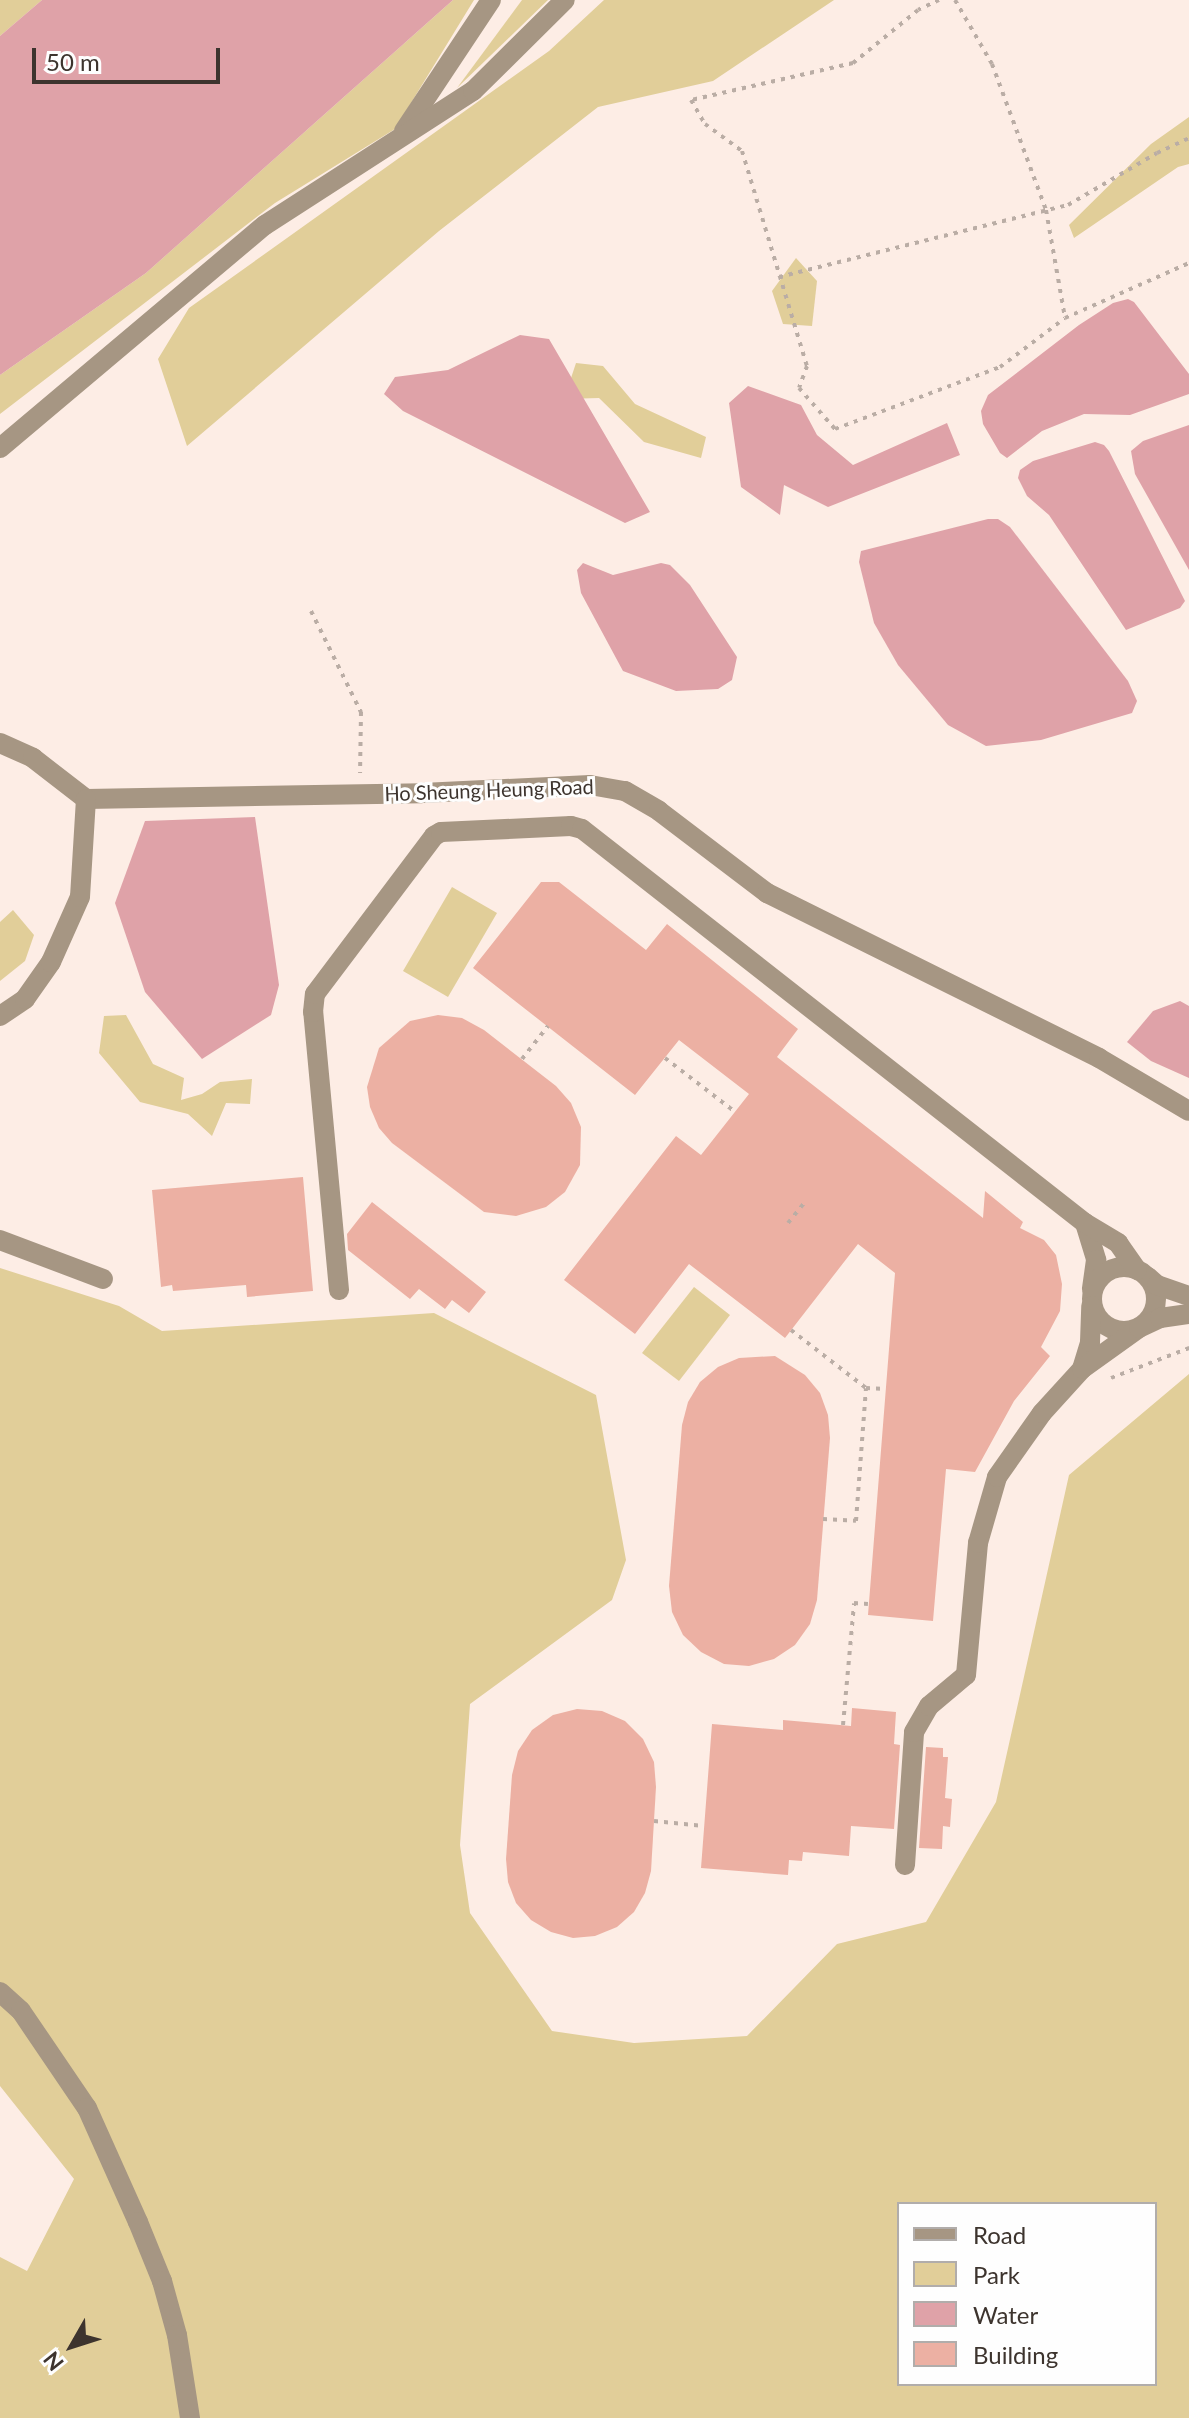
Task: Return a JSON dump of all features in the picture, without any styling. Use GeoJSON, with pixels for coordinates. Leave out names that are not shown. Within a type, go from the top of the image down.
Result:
{"type":"FeatureCollection","features":[{"type":"Feature","properties":{"kind":"street"},"geometry":{"type":"LineString","coordinates":[[400,138],[491,0]]}},
{"type":"Feature","properties":{"kind":"street"},"geometry":{"type":"LineString","coordinates":[[0,448],[265,225],[473,91],[565,0]]}},
{"type":"Feature","properties":{"kind":"street"},"geometry":{"type":"LineString","coordinates":[[0,743],[33,758],[86,799],[80,897],[51,962],[25,999],[0,1016]]}},
{"type":"Feature","properties":{"kind":"street","name":"Ho Sheung Heung Road"},"geometry":{"type":"LineString","coordinates":[[86,799],[359,794],[590,785],[625,791],[659,811],[767,893],[1099,1058],[1189,1111]]}},
{"type":"Feature","properties":{"kind":"street"},"geometry":{"type":"LineString","coordinates":[[339,1290],[313,1012],[315,994],[425,848],[441,832],[571,826],[582,829],[1085,1223],[1118,1243],[1155,1290],[1156,1305],[1150,1319],[1082,1369],[1042,1413],[997,1477],[978,1543],[966,1675],[929,1706],[914,1732],[905,1865]]}},
{"type":"Feature","properties":{"kind":"street"},"geometry":{"type":"LineString","coordinates":[[1082,1369],[1090,1342],[1096,1260],[1085,1223]]}},
{"type":"Feature","properties":{"kind":"street"},"geometry":{"type":"LineString","coordinates":[[0,1240],[103,1279]]}},
{"type":"Feature","properties":{"kind":"street"},"geometry":{"type":"LineString","coordinates":[[1189,1296],[1157,1285],[1141,1272],[1115,1268],[1097,1281],[1091,1296],[1098,1320],[1106,1327],[1126,1332],[1160,1318],[1189,1314]]}},
{"type":"Feature","properties":{"kind":"street"},"geometry":{"type":"LineString","coordinates":[[0,1992],[21,2011],[87,2108],[138,2222],[162,2281],[177,2335],[190,2418]]}},
{"type":"Feature","properties":{"kind":"path"},"geometry":{"type":"LineString","coordinates":[[939,0],[918,10],[853,63],[691,100],[705,124],[742,151],[807,366],[799,388],[835,429],[1000,367],[1065,318],[1189,263]]}},
{"type":"Feature","properties":{"kind":"path"},"geometry":{"type":"LineString","coordinates":[[955,0],[992,64],[1046,210],[1065,318]]}},
{"type":"Feature","properties":{"kind":"path"},"geometry":{"type":"LineString","coordinates":[[779,277],[1068,205],[1189,138]]}},
{"type":"Feature","properties":{"kind":"path"},"geometry":{"type":"LineString","coordinates":[[311,611],[361,712],[359,794]]}},
{"type":"Feature","properties":{"kind":"path"},"geometry":{"type":"LineString","coordinates":[[522,1059],[548,1026]]}},
{"type":"Feature","properties":{"kind":"path"},"geometry":{"type":"LineString","coordinates":[[665,1058],[735,1112]]}},
{"type":"Feature","properties":{"kind":"path"},"geometry":{"type":"LineString","coordinates":[[788,1223],[805,1202]]}},
{"type":"Feature","properties":{"kind":"path"},"geometry":{"type":"LineString","coordinates":[[791,1330],[866,1388],[886,1389]]}},
{"type":"Feature","properties":{"kind":"path"},"geometry":{"type":"LineString","coordinates":[[823,1519],[856,1521],[866,1388]]}},
{"type":"Feature","properties":{"kind":"path"},"geometry":{"type":"LineString","coordinates":[[843,1725],[854,1603],[868,1604]]}},
{"type":"Feature","properties":{"kind":"path"},"geometry":{"type":"LineString","coordinates":[[654,1821],[704,1826]]}},
{"type":"Feature","properties":{"kind":"green space"},"geometry":{"type":"Polygon","coordinates":[[[0,0],[42,0],[0,36],[0,0]]]}},
{"type":"Feature","properties":{"kind":"green space"},"geometry":{"type":"Polygon","coordinates":[[[453,0],[474,0],[395,129],[275,203],[0,414],[0,375],[146,273],[453,0]]]}},
{"type":"Feature","properties":{"kind":"green space"},"geometry":{"type":"Polygon","coordinates":[[[522,0],[548,0],[457,88],[522,0]]]}},
{"type":"Feature","properties":{"kind":"green space"},"geometry":{"type":"Polygon","coordinates":[[[604,0],[834,0],[713,81],[598,107],[439,231],[187,446],[158,359],[189,308],[549,51],[604,0]]]}},
{"type":"Feature","properties":{"kind":"green space"},"geometry":{"type":"Polygon","coordinates":[[[1189,117],[1189,164],[1178,167],[1074,238],[1069,225],[1151,144],[1189,117]]]}},
{"type":"Feature","properties":{"kind":"green space"},"geometry":{"type":"Polygon","coordinates":[[[796,258],[817,281],[812,326],[783,324],[772,291],[796,258]]]}},
{"type":"Feature","properties":{"kind":"green space"},"geometry":{"type":"Polygon","coordinates":[[[576,363],[603,366],[635,404],[706,437],[701,458],[644,442],[599,398],[564,399],[576,363]]]}},
{"type":"Feature","properties":{"kind":"green space"},"geometry":{"type":"Polygon","coordinates":[[[452,887],[497,913],[448,997],[403,971],[452,887]]]}},
{"type":"Feature","properties":{"kind":"green space"},"geometry":{"type":"Polygon","coordinates":[[[13,910],[34,935],[25,961],[0,981],[0,922],[13,910]]]}},
{"type":"Feature","properties":{"kind":"green space"},"geometry":{"type":"Polygon","coordinates":[[[126,1015],[153,1064],[184,1078],[181,1100],[202,1094],[220,1082],[252,1079],[250,1104],[226,1103],[212,1136],[188,1114],[140,1102],[99,1053],[104,1016],[126,1015]]]}},
{"type":"Feature","properties":{"kind":"green space"},"geometry":{"type":"Polygon","coordinates":[[[0,1268],[119,1306],[162,1331],[434,1313],[596,1395],[626,1560],[612,1600],[470,1704],[460,1845],[470,1913],[552,2031],[634,2043],[747,2036],[837,1944],[926,1922],[996,1802],[1069,1475],[1189,1374],[1189,2418],[0,2418],[0,2257],[27,2271],[74,2179],[0,2086],[0,1268]]]}},
{"type":"Feature","properties":{"kind":"green space"},"geometry":{"type":"Polygon","coordinates":[[[694,1287],[730,1315],[679,1381],[642,1353],[694,1287]]]}},
{"type":"Feature","properties":{"kind":"water"},"geometry":{"type":"Polygon","coordinates":[[[42,0],[453,0],[146,273],[0,375],[0,36],[42,0]]]}},
{"type":"Feature","properties":{"kind":"water"},"geometry":{"type":"Polygon","coordinates":[[[1128,299],[1134,302],[1189,374],[1189,394],[1130,415],[1084,414],[1042,431],[1007,458],[1000,453],[983,424],[981,411],[988,395],[1079,325],[1113,303],[1128,299]]]}},
{"type":"Feature","properties":{"kind":"water"},"geometry":{"type":"Polygon","coordinates":[[[520,335],[549,339],[650,512],[625,523],[403,411],[384,394],[395,377],[448,370],[520,335]]]}},
{"type":"Feature","properties":{"kind":"water"},"geometry":{"type":"Polygon","coordinates":[[[748,386],[801,405],[817,435],[853,465],[947,423],[960,455],[828,507],[784,485],[780,515],[741,487],[729,403],[748,386]]]}},
{"type":"Feature","properties":{"kind":"water"},"geometry":{"type":"Polygon","coordinates":[[[1189,425],[1189,570],[1135,474],[1131,451],[1143,441],[1189,425]]]}},
{"type":"Feature","properties":{"kind":"water"},"geometry":{"type":"Polygon","coordinates":[[[1095,442],[1109,451],[1185,601],[1180,608],[1126,630],[1049,515],[1027,496],[1018,478],[1020,470],[1033,461],[1095,442]]]}},
{"type":"Feature","properties":{"kind":"water"},"geometry":{"type":"Polygon","coordinates":[[[998,519],[1010,527],[1128,681],[1137,701],[1132,713],[1041,740],[986,746],[948,725],[898,665],[874,623],[859,562],[861,551],[998,519]]]}},
{"type":"Feature","properties":{"kind":"water"},"geometry":{"type":"Polygon","coordinates":[[[583,563],[613,575],[661,563],[670,565],[690,585],[737,657],[732,680],[718,689],[676,691],[623,671],[581,593],[577,570],[583,563]]]}},
{"type":"Feature","properties":{"kind":"water"},"geometry":{"type":"Polygon","coordinates":[[[255,817],[279,985],[271,1015],[202,1059],[145,992],[115,903],[145,821],[255,817]]]}},
{"type":"Feature","properties":{"kind":"water"},"geometry":{"type":"Polygon","coordinates":[[[1180,1001],[1189,1006],[1189,1078],[1151,1061],[1127,1042],[1153,1011],[1180,1001]]]}},
{"type":"Feature","properties":{"kind":"building"},"geometry":{"type":"Polygon","coordinates":[[[541,882],[559,882],[646,950],[667,924],[798,1029],[777,1057],[983,1218],[985,1191],[1023,1222],[1020,1228],[1044,1240],[1056,1255],[1062,1284],[1060,1311],[1041,1347],[1050,1356],[1014,1401],[975,1472],[946,1469],[933,1621],[868,1615],[895,1273],[858,1244],[785,1338],[689,1264],[635,1334],[564,1280],[676,1136],[701,1155],[749,1094],[679,1040],[635,1095],[473,968],[541,882]]]}},
{"type":"Feature","properties":{"kind":"building"},"geometry":{"type":"Polygon","coordinates":[[[438,1015],[462,1018],[484,1030],[556,1086],[571,1103],[581,1127],[580,1165],[565,1192],[546,1207],[516,1216],[484,1212],[392,1143],[379,1128],[370,1107],[367,1087],[379,1048],[410,1021],[438,1015]]]}},
{"type":"Feature","properties":{"kind":"building"},"geometry":{"type":"Polygon","coordinates":[[[303,1177],[313,1291],[247,1297],[246,1285],[173,1291],[172,1285],[161,1287],[152,1190],[303,1177]]]}},
{"type":"Feature","properties":{"kind":"building"},"geometry":{"type":"Polygon","coordinates":[[[372,1202],[486,1292],[469,1313],[452,1300],[445,1309],[419,1289],[410,1299],[348,1250],[347,1234],[372,1202]]]}},
{"type":"Feature","properties":{"kind":"building"},"geometry":{"type":"Polygon","coordinates":[[[775,1356],[805,1375],[820,1393],[828,1415],[830,1438],[817,1600],[810,1624],[795,1645],[774,1659],[749,1666],[724,1664],[701,1652],[683,1635],[672,1612],[669,1586],[682,1425],[688,1402],[700,1382],[718,1367],[739,1358],[775,1356]]]}},
{"type":"Feature","properties":{"kind":"building"},"geometry":{"type":"Polygon","coordinates":[[[852,1708],[896,1712],[894,1744],[900,1745],[894,1829],[851,1826],[849,1856],[803,1852],[802,1861],[789,1860],[788,1875],[701,1868],[712,1724],[783,1730],[783,1720],[851,1726],[852,1708]]]}},
{"type":"Feature","properties":{"kind":"building"},"geometry":{"type":"Polygon","coordinates":[[[577,1709],[602,1711],[625,1721],[643,1739],[654,1762],[656,1787],[651,1871],[645,1893],[634,1912],[617,1927],[595,1936],[573,1938],[551,1932],[531,1920],[516,1903],[508,1882],[506,1859],[512,1775],[518,1751],[532,1730],[553,1715],[577,1709]]]}},
{"type":"Feature","properties":{"kind":"building"},"geometry":{"type":"Polygon","coordinates":[[[926,1747],[943,1748],[943,1757],[948,1757],[945,1798],[952,1799],[950,1827],[943,1826],[942,1849],[919,1848],[926,1747]]]}}]}
